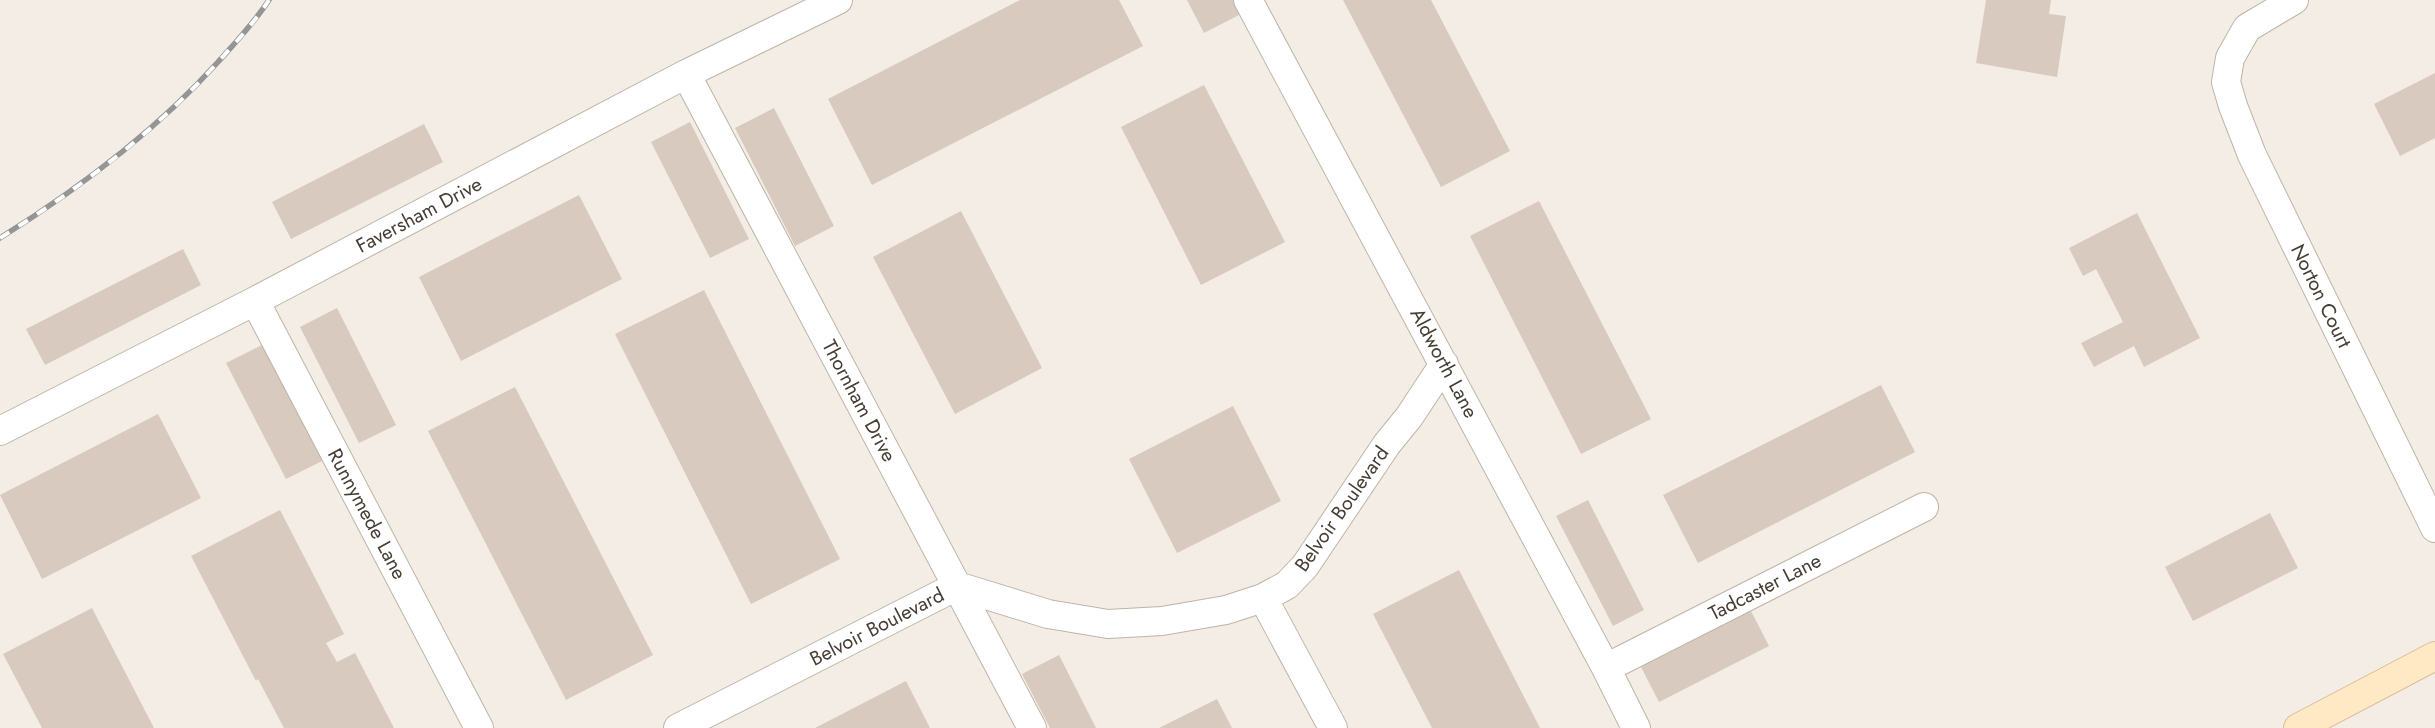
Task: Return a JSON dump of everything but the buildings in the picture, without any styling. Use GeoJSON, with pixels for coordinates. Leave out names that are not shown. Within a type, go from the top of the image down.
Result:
{"type":"FeatureCollection","features":[{"type":"Feature","properties":{"kind":"main road"},"geometry":{"type":"LineString","coordinates":[[2298,728],[2435,656]]}},
{"type":"Feature","properties":{"kind":"street","name":"Faversham Drive"},"geometry":{"type":"LineString","coordinates":[[0,432],[256,301],[686,74],[838,0]]}},
{"type":"Feature","properties":{"kind":"street","name":"Aldworth Lane"},"geometry":{"type":"LineString","coordinates":[[1248,0],[1444,364],[1636,728]]}},
{"type":"Feature","properties":{"kind":"street","name":"Norton Court"},"geometry":{"type":"LineString","coordinates":[[2294,0],[2247,28],[2230,58],[2226,82],[2252,155],[2435,528]]}},
{"type":"Feature","properties":{"kind":"street","name":"Thornham Drive"},"geometry":{"type":"LineString","coordinates":[[686,74],[1032,728]]}},
{"type":"Feature","properties":{"kind":"street","name":"Runnymede Lane"},"geometry":{"type":"LineString","coordinates":[[256,301],[479,728]]}},
{"type":"Feature","properties":{"kind":"street","name":"Belvoir Boulevard"},"geometry":{"type":"LineString","coordinates":[[678,728],[957,586],[1048,614],[1108,624],[1171,620],[1226,610],[1263,598],[1287,585],[1305,566],[1387,444],[1409,417],[1444,364]]}},
{"type":"Feature","properties":{"kind":"street","name":"Tadcaster Lane"},"geometry":{"type":"LineString","coordinates":[[1606,668],[1924,507]]}},
{"type":"Feature","properties":{"kind":"street"},"geometry":{"type":"LineString","coordinates":[[1263,598],[1333,728]]}},
{"type":"Feature","properties":{"kind":"railway"},"geometry":{"type":"LineString","coordinates":[[0,238],[88,179],[169,112],[218,62],[269,0]]}}]}
